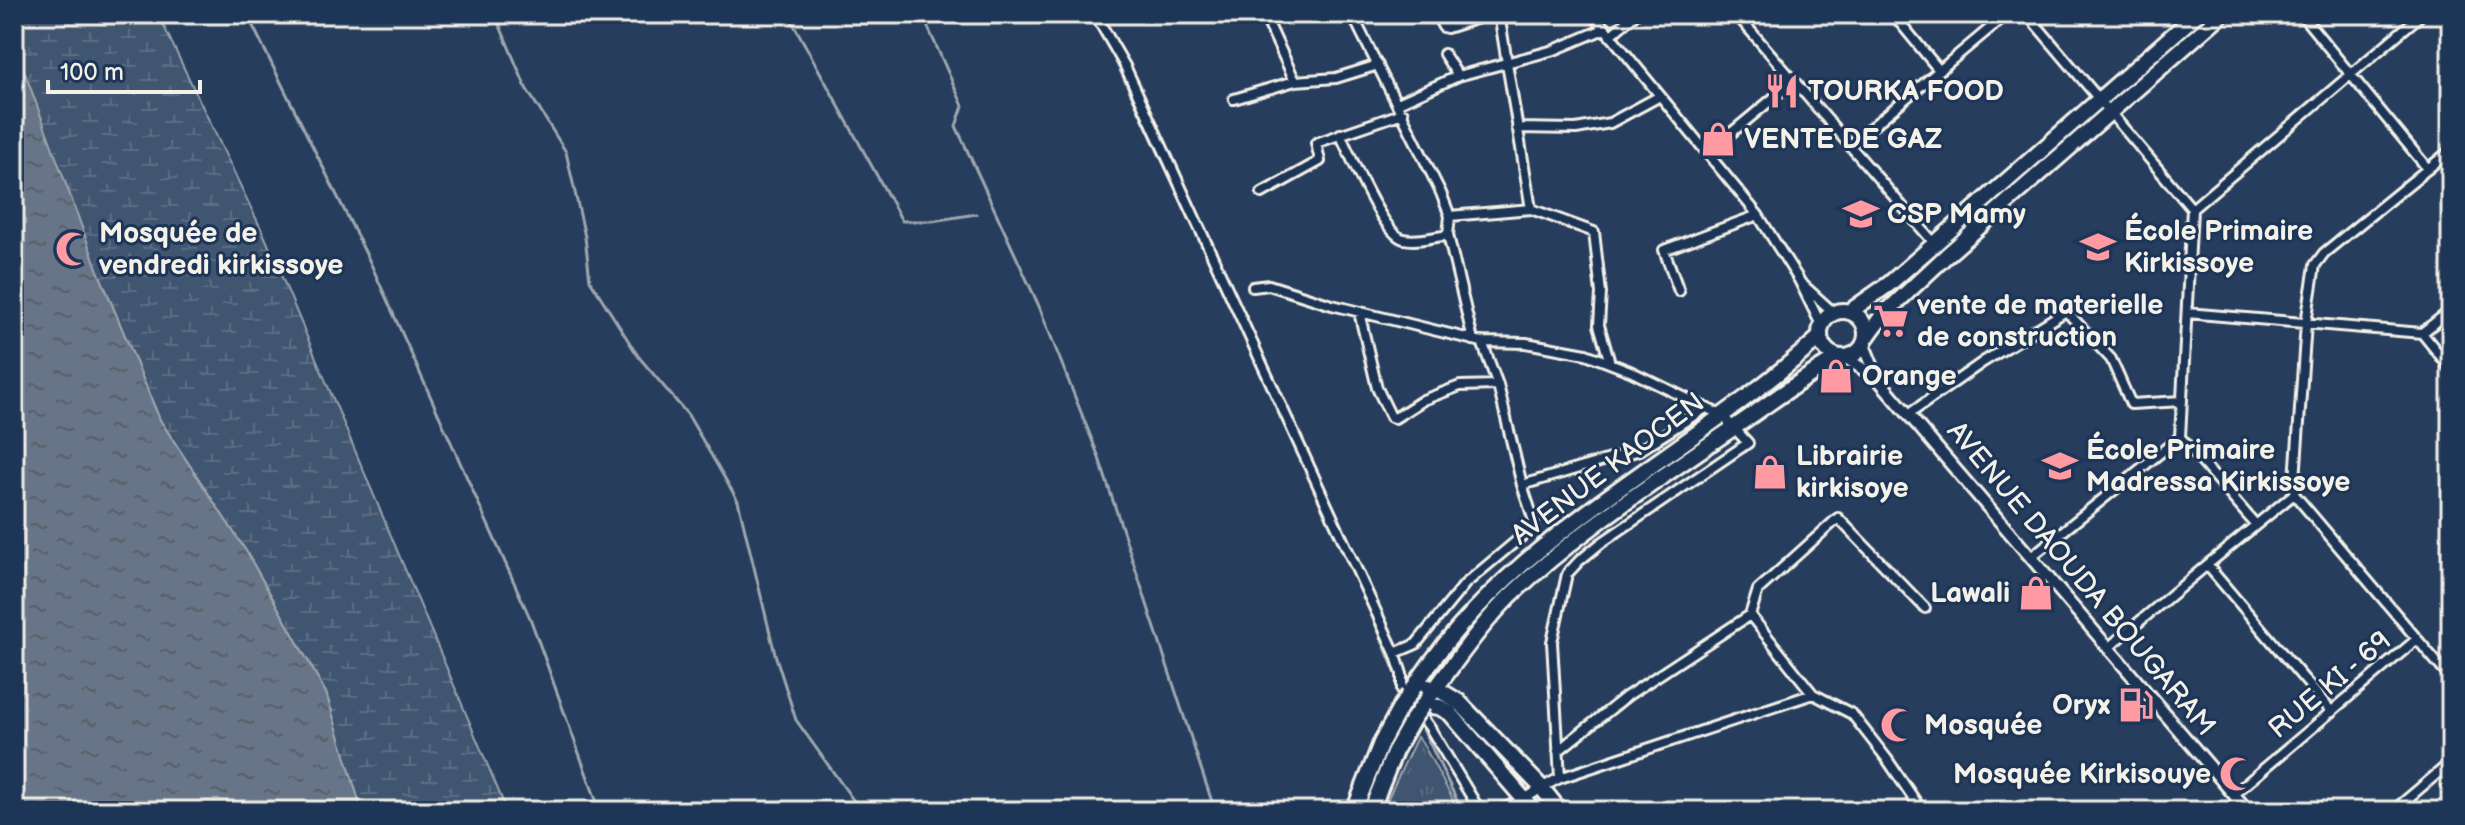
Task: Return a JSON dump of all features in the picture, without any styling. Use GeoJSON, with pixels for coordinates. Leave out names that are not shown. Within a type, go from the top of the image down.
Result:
{"type":"FeatureCollection","features":[{"type":"Feature","properties":{"kind":"highway"},"geometry":{"type":"LineString","coordinates":[[2197,14],[2104,105],[1882,316],[1860,351],[1842,357],[1826,350],[1821,332],[1827,317],[1849,312],[1889,284],[2104,105],[2222,14]]}},
{"type":"Feature","properties":{"kind":"highway"},"geometry":{"type":"LineString","coordinates":[[1849,312],[1863,321],[1866,341]]}},
{"type":"Feature","properties":{"kind":"highway","name":"AVENUE KAOCEN"},"geometry":{"type":"LineString","coordinates":[[1354,811],[1381,743],[1406,698],[1456,630],[1562,529],[1723,416],[1788,366],[1821,332]]}},
{"type":"Feature","properties":{"kind":"highway","name":"AVENUE KAOCEN"},"geometry":{"type":"LineString","coordinates":[[1371,811],[1395,751],[1413,719],[1472,639],[1508,599],[1553,556],[1607,514],[1799,381],[1842,357]]}},
{"type":"Feature","properties":{"kind":"highway"},"geometry":{"type":"LineString","coordinates":[[1457,659],[1453,682],[1459,702]]}},
{"type":"Feature","properties":{"kind":"highway"},"geometry":{"type":"LineString","coordinates":[[1406,698],[1420,687],[1435,689],[1459,702],[1560,811]]}},
{"type":"Feature","properties":{"kind":"highway"},"geometry":{"type":"LineString","coordinates":[[1423,705],[1450,713],[1529,806]]}},
{"type":"Feature","properties":{"kind":"street"},"geometry":{"type":"LineString","coordinates":[[1095,14],[1125,66],[1395,653],[1402,674],[1402,690],[1430,728],[1480,811]]}},
{"type":"Feature","properties":{"kind":"street"},"geometry":{"type":"LineString","coordinates":[[1264,14],[1295,81]]}},
{"type":"Feature","properties":{"kind":"street"},"geometry":{"type":"LineString","coordinates":[[1352,14],[1403,113],[1450,216],[1448,235],[1478,341],[1498,385],[1534,521],[1533,527],[1465,584],[1416,644],[1395,653]]}},
{"type":"Feature","properties":{"kind":"street"},"geometry":{"type":"LineString","coordinates":[[1436,14],[1443,27],[1447,28],[1491,14]]}},
{"type":"Feature","properties":{"kind":"street"},"geometry":{"type":"LineString","coordinates":[[1499,14],[1531,209]]}},
{"type":"Feature","properties":{"kind":"street"},"geometry":{"type":"LineString","coordinates":[[1593,14],[1758,215],[1799,280],[1821,332]]}},
{"type":"Feature","properties":{"kind":"street"},"geometry":{"type":"LineString","coordinates":[[1398,103],[1458,76],[1607,32],[1635,14]]}},
{"type":"Feature","properties":{"kind":"street"},"geometry":{"type":"LineString","coordinates":[[1736,14],[1935,244]]}},
{"type":"Feature","properties":{"kind":"street"},"geometry":{"type":"LineString","coordinates":[[1893,14],[1939,70]]}},
{"type":"Feature","properties":{"kind":"street"},"geometry":{"type":"LineString","coordinates":[[1850,145],[2007,14]]}},
{"type":"Feature","properties":{"kind":"street"},"geometry":{"type":"LineString","coordinates":[[2027,14],[2192,209],[2180,437],[2256,525]]}},
{"type":"Feature","properties":{"kind":"street"},"geometry":{"type":"LineString","coordinates":[[2301,14],[2428,169]]}},
{"type":"Feature","properties":{"kind":"street"},"geometry":{"type":"LineString","coordinates":[[2192,209],[2422,14]]}},
{"type":"Feature","properties":{"kind":"street"},"geometry":{"type":"LineString","coordinates":[[1444,54],[1458,76]]}},
{"type":"Feature","properties":{"kind":"street"},"geometry":{"type":"LineString","coordinates":[[1234,99],[1295,81],[1336,78],[1378,65]]}},
{"type":"Feature","properties":{"kind":"street"},"geometry":{"type":"LineString","coordinates":[[1707,153],[1794,81]]}},
{"type":"Feature","properties":{"kind":"street"},"geometry":{"type":"LineString","coordinates":[[1517,128],[1576,129],[1610,123],[1660,96]]}},
{"type":"Feature","properties":{"kind":"street"},"geometry":{"type":"LineString","coordinates":[[1262,193],[1320,161],[1316,143],[1403,113]]}},
{"type":"Feature","properties":{"kind":"street"},"geometry":{"type":"LineString","coordinates":[[1340,134],[1374,204],[1396,235],[1406,240],[1448,235]]}},
{"type":"Feature","properties":{"kind":"street"},"geometry":{"type":"LineString","coordinates":[[2451,150],[2315,265],[2306,323],[2294,494],[2451,679]]}},
{"type":"Feature","properties":{"kind":"street"},"geometry":{"type":"LineString","coordinates":[[1450,216],[1531,209],[1594,232],[1601,293],[1599,325],[1610,363]]}},
{"type":"Feature","properties":{"kind":"street"},"geometry":{"type":"LineString","coordinates":[[1679,291],[1664,250],[1758,215]]}},
{"type":"Feature","properties":{"kind":"street"},"geometry":{"type":"LineString","coordinates":[[1799,280],[1834,313]]}},
{"type":"Feature","properties":{"kind":"street"},"geometry":{"type":"LineString","coordinates":[[1253,287],[1269,285],[1359,312],[1478,341],[1526,343],[1586,354],[1723,416],[1748,443],[1601,543],[1567,574],[1552,642],[1560,778]]}},
{"type":"Feature","properties":{"kind":"street"},"geometry":{"type":"LineString","coordinates":[[2187,313],[2422,333],[2451,310]]}},
{"type":"Feature","properties":{"kind":"street"},"geometry":{"type":"LineString","coordinates":[[1909,414],[1983,362],[2066,311],[2111,359],[2131,404],[2182,401]]}},
{"type":"Feature","properties":{"kind":"street"},"geometry":{"type":"LineString","coordinates":[[1359,312],[1377,388],[1391,417],[1395,418],[1423,400],[1460,386],[1498,385]]}},
{"type":"Feature","properties":{"kind":"street"},"geometry":{"type":"LineString","coordinates":[[2422,333],[2451,369]]}},
{"type":"Feature","properties":{"kind":"street","name":"AVENUE DAOUDA BOUGARAM"},"geometry":{"type":"LineString","coordinates":[[1866,341],[1878,379]]}},
{"type":"Feature","properties":{"kind":"street","name":"AVENUE DAOUDA BOUGARAM"},"geometry":{"type":"LineString","coordinates":[[1842,357],[1878,379],[2248,811]]}},
{"type":"Feature","properties":{"kind":"street"},"geometry":{"type":"LineString","coordinates":[[1522,485],[1640,450],[1706,408]]}},
{"type":"Feature","properties":{"kind":"street"},"geometry":{"type":"LineString","coordinates":[[2031,557],[2180,437]]}},
{"type":"Feature","properties":{"kind":"street"},"geometry":{"type":"LineString","coordinates":[[2108,648],[2294,494]]}},
{"type":"Feature","properties":{"kind":"street"},"geometry":{"type":"LineString","coordinates":[[1557,752],[1627,696],[1750,615],[1758,590],[1838,518],[1925,608]]}},
{"type":"Feature","properties":{"kind":"street"},"geometry":{"type":"LineString","coordinates":[[2207,565],[2332,712]]}},
{"type":"Feature","properties":{"kind":"street"},"geometry":{"type":"LineString","coordinates":[[1750,615],[1813,694],[1852,714],[1922,811]]}},
{"type":"Feature","properties":{"kind":"street","name":"RUE KI - 69"},"geometry":{"type":"LineString","coordinates":[[2234,794],[2417,639]]}},
{"type":"Feature","properties":{"kind":"street"},"geometry":{"type":"LineString","coordinates":[[1491,811],[1529,806],[1541,787],[1560,778],[1813,694]]}},
{"type":"Feature","properties":{"kind":"street"},"geometry":{"type":"LineString","coordinates":[[2393,811],[2451,762]]}},
{"type":"Feature","properties":{"kind":"street"},"geometry":{"type":"LineString","coordinates":[[2404,802],[2411,811]]}},
{"type":"Feature","properties":{"kind":"green space"},"geometry":{"type":"Polygon","coordinates":[[[14,14],[158,14],[265,237],[507,811],[362,811],[326,693],[246,551],[160,420],[98,271],[23,72],[14,43],[14,14]]]}},
{"type":"Feature","properties":{"kind":"green space"},"geometry":{"type":"Polygon","coordinates":[[[1417,737],[1422,742],[1458,809],[1382,811],[1417,737]]]}},
{"type":"Feature","properties":{"kind":"water"},"geometry":{"type":"Polygon","coordinates":[[[14,43],[98,271],[160,420],[246,551],[326,693],[362,811],[14,811],[14,43]]]}},
{"type":"Feature","properties":{"kind":"waterway"},"geometry":{"type":"LineString","coordinates":[[247,14],[370,262],[530,618],[600,811]]}},
{"type":"Feature","properties":{"kind":"waterway"},"geometry":{"type":"LineString","coordinates":[[495,14],[526,88],[566,152],[585,237],[590,280],[638,356],[688,415],[738,501],[775,654],[796,720],[861,811]]}},
{"type":"Feature","properties":{"kind":"waterway"},"geometry":{"type":"LineString","coordinates":[[788,14],[902,221],[932,221],[976,214]]}},
{"type":"Feature","properties":{"kind":"waterway"},"geometry":{"type":"LineString","coordinates":[[922,14],[963,106],[956,126],[1038,304],[1098,455],[1215,811]]}},
{"type":"Feature","properties":{"kind":"waterway"},"geometry":{"type":"LineString","coordinates":[[1088,14],[1113,55],[1312,481]]}},
{"type":"Feature","properties":{"kind":"waterway"},"geometry":{"type":"LineString","coordinates":[[1363,594],[1398,679]]}},
{"type":"Feature","properties":{"kind":"waterway"},"geometry":{"type":"LineString","coordinates":[[1419,721],[1462,811]]}},
{"type":"Feature","properties":{"kind":"place","name":"TOURKA FOOD"},"geometry":{"type":"Point","coordinates":[1782,91]}},
{"type":"Feature","properties":{"kind":"place","name":"VENTE DE GAZ"},"geometry":{"type":"Point","coordinates":[1718,139]}},
{"type":"Feature","properties":{"kind":"place","name":"CSP Mamy"},"geometry":{"type":"Point","coordinates":[1861,214]}},
{"type":"Feature","properties":{"kind":"place","name":"École Primaire Kirkissoye"},"geometry":{"type":"Point","coordinates":[2098,247]}},
{"type":"Feature","properties":{"kind":"place","name":"Mosquée de vendredi kirkissoye"},"geometry":{"type":"Point","coordinates":[73,249]}},
{"type":"Feature","properties":{"kind":"place","name":"vente de materielle de construction"},"geometry":{"type":"Point","coordinates":[1891,321]}},
{"type":"Feature","properties":{"kind":"place","name":"Orange"},"geometry":{"type":"Point","coordinates":[1836,376]}},
{"type":"Feature","properties":{"kind":"place","name":"École Primaire Madressa Kirkissoye"},"geometry":{"type":"Point","coordinates":[2060,466]}},
{"type":"Feature","properties":{"kind":"place","name":"Librairie kirkisoye"},"geometry":{"type":"Point","coordinates":[1770,472]}},
{"type":"Feature","properties":{"kind":"place","name":"Lawali"},"geometry":{"type":"Point","coordinates":[2036,593]}},
{"type":"Feature","properties":{"kind":"place","name":"Oryx"},"geometry":{"type":"Point","coordinates":[2136,705]}},
{"type":"Feature","properties":{"kind":"place","name":"Mosquée"},"geometry":{"type":"Point","coordinates":[1898,725]}},
{"type":"Feature","properties":{"kind":"place","name":"Mosquée Kirkisouye"},"geometry":{"type":"Point","coordinates":[2237,774]}}]}
